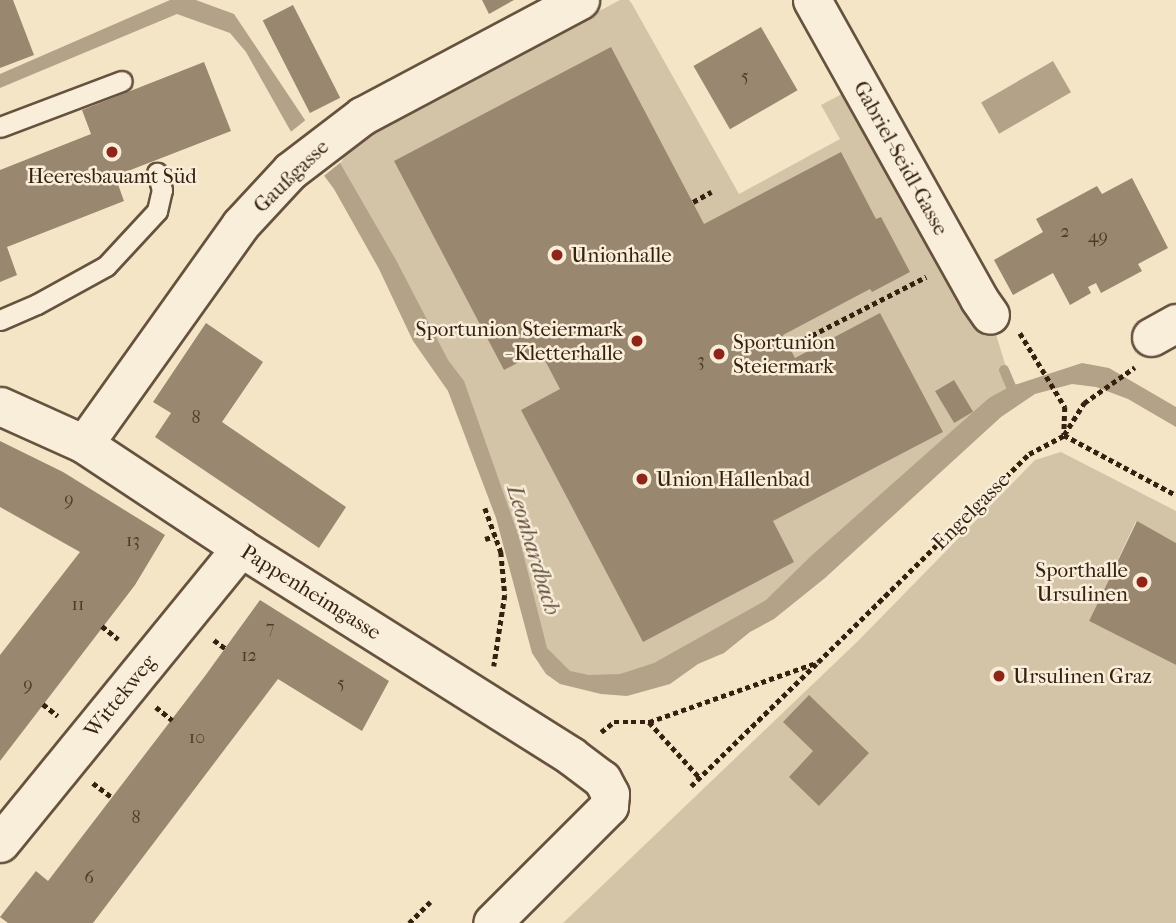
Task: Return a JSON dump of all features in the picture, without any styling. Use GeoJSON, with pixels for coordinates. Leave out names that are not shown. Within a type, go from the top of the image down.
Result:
{"type":"FeatureCollection","features":[{"type":"Feature","properties":{"kind":"street","name":"Gaußgasse"},"geometry":{"type":"LineString","coordinates":[[84,444],[240,225],[290,172],[337,132],[580,0]]}},
{"type":"Feature","properties":{"kind":"street","name":"Gabriel-Seidl-Gasse"},"geometry":{"type":"LineString","coordinates":[[813,0],[990,315]]}},
{"type":"Feature","properties":{"kind":"street","name":"Pappenheimgasse"},"geometry":{"type":"LineString","coordinates":[[0,406],[84,444],[241,548],[571,756],[601,779],[610,794],[609,806],[492,923]]}},
{"type":"Feature","properties":{"kind":"street","name":"Wittekweg"},"geometry":{"type":"LineString","coordinates":[[0,843],[241,548]]}},
{"type":"Feature","properties":{"kind":"lane"},"geometry":{"type":"LineString","coordinates":[[0,127],[122,81]]}},
{"type":"Feature","properties":{"kind":"lane"},"geometry":{"type":"LineString","coordinates":[[0,320],[37,304],[106,266],[157,211],[162,190],[157,173]]}},
{"type":"Feature","properties":{"kind":"path"},"geometry":{"type":"LineString","coordinates":[[693,202],[711,192]]}},
{"type":"Feature","properties":{"kind":"path"},"geometry":{"type":"LineString","coordinates":[[789,347],[958,261]]}},
{"type":"Feature","properties":{"kind":"path"},"geometry":{"type":"LineString","coordinates":[[1034,354],[1065,407],[1064,435],[1176,495]]}},
{"type":"Feature","properties":{"kind":"path","name":"Engelgasse"},"geometry":{"type":"LineString","coordinates":[[691,786],[1029,454],[1064,435],[1084,403],[1129,372]]}},
{"type":"Feature","properties":{"kind":"path"},"geometry":{"type":"LineString","coordinates":[[485,509],[501,552],[505,595],[493,674]]}},
{"type":"Feature","properties":{"kind":"path"},"geometry":{"type":"LineString","coordinates":[[485,539],[495,536]]}},
{"type":"Feature","properties":{"kind":"path"},"geometry":{"type":"LineString","coordinates":[[102,626],[121,641]]}},
{"type":"Feature","properties":{"kind":"path","name":"Engelgasse"},"geometry":{"type":"LineString","coordinates":[[614,722],[649,722],[818,662]]}},
{"type":"Feature","properties":{"kind":"path"},"geometry":{"type":"LineString","coordinates":[[150,702],[172,720]]}},
{"type":"Feature","properties":{"kind":"path"},"geometry":{"type":"LineString","coordinates":[[649,722],[699,777]]}},
{"type":"Feature","properties":{"kind":"path"},"geometry":{"type":"LineString","coordinates":[[89,780],[113,798]]}},
{"type":"Feature","properties":{"kind":"path"},"geometry":{"type":"LineString","coordinates":[[409,923],[430,902]]}},
{"type":"Feature","properties":{"kind":"shaded area","name":"Leonhardbach"},"geometry":{"type":"Polygon","coordinates":[[[170,0],[196,0],[234,14],[305,120],[340,163],[396,260],[448,360],[464,381],[519,537],[547,648],[570,671],[589,675],[620,674],[654,663],[766,600],[811,556],[989,398],[1011,386],[1082,363],[1109,368],[1176,407],[1176,427],[1128,399],[1096,387],[1072,384],[1035,394],[1001,417],[825,578],[774,619],[750,632],[724,653],[698,664],[670,684],[627,696],[601,694],[560,684],[546,674],[532,653],[496,518],[448,391],[413,341],[379,269],[334,189],[290,130],[246,52],[230,33],[177,14],[0,88],[0,74],[170,0]]]}},
{"type":"Feature","properties":{"kind":"shaded area","name":"Sportunion Steiermark"},"geometry":{"type":"Polygon","coordinates":[[[620,0],[629,0],[632,4],[739,194],[840,139],[821,105],[861,84],[990,315],[1015,396],[772,606],[661,673],[574,680],[541,650],[456,394],[332,173],[357,140],[620,0]]]}},
{"type":"Feature","properties":{"kind":"shaded area"},"geometry":{"type":"Polygon","coordinates":[[[1053,61],[1071,92],[999,134],[981,102],[1053,61]]]}},
{"type":"Feature","properties":{"kind":"shaded area","name":"Ursulinen Graz"},"geometry":{"type":"Polygon","coordinates":[[[1061,452],[1176,511],[1176,543],[1136,521],[1089,621],[1176,665],[1176,923],[563,923],[859,640],[1035,460],[1061,452]]]}},
{"type":"Feature","properties":{"kind":"pier"},"geometry":{"type":"Polygon","coordinates":[[[308,118],[343,161],[323,176],[289,134],[308,118]]]}},
{"type":"Feature","properties":{"kind":"building"},"geometry":{"type":"Polygon","coordinates":[[[0,0],[13,0],[34,55],[0,68],[0,0]]]}},
{"type":"Feature","properties":{"kind":"building"},"geometry":{"type":"Polygon","coordinates":[[[482,0],[514,0],[489,14],[482,0]]]}},
{"type":"Feature","properties":{"kind":"building"},"geometry":{"type":"Polygon","coordinates":[[[293,5],[340,98],[310,113],[263,20],[293,5]]]}},
{"type":"Feature","properties":{"kind":"building"},"geometry":{"type":"Polygon","coordinates":[[[761,27],[798,90],[730,129],[693,66],[761,27]]]}},
{"type":"Feature","properties":{"kind":"building","name":"Sportunion Steiermark"},"geometry":{"type":"Polygon","coordinates":[[[611,47],[704,224],[841,152],[876,219],[881,217],[910,272],[872,292],[870,289],[783,335],[795,358],[880,313],[943,432],[773,521],[794,562],[643,642],[521,410],[560,389],[540,351],[504,370],[394,161],[611,47]]]}},
{"type":"Feature","properties":{"kind":"building","name":"Heeresbauamt Süd"},"geometry":{"type":"Polygon","coordinates":[[[204,62],[231,131],[115,176],[124,201],[7,247],[17,275],[0,282],[0,170],[91,134],[82,110],[204,62]]]}},
{"type":"Feature","properties":{"kind":"building"},"geometry":{"type":"Polygon","coordinates":[[[1132,178],[1168,248],[1138,264],[1142,271],[1101,293],[1096,283],[1088,287],[1091,293],[1070,305],[1053,273],[1013,295],[994,260],[1043,232],[1036,219],[1097,186],[1102,194],[1132,178]]]}},
{"type":"Feature","properties":{"kind":"building"},"geometry":{"type":"Polygon","coordinates":[[[206,323],[263,362],[222,422],[346,507],[319,548],[155,437],[171,413],[153,402],[206,323]]]}},
{"type":"Feature","properties":{"kind":"building"},"geometry":{"type":"Polygon","coordinates":[[[954,380],[973,412],[954,423],[935,391],[954,380]]]}},
{"type":"Feature","properties":{"kind":"building"},"geometry":{"type":"Polygon","coordinates":[[[0,441],[63,472],[165,535],[135,585],[0,761],[0,655],[80,552],[0,507],[0,441]]]}},
{"type":"Feature","properties":{"kind":"building","name":"Sporthalle Ursulinen"},"geometry":{"type":"Polygon","coordinates":[[[1137,521],[1176,543],[1176,665],[1089,621],[1137,521]]]}},
{"type":"Feature","properties":{"kind":"building"},"geometry":{"type":"Polygon","coordinates":[[[260,600],[389,681],[362,731],[278,679],[93,923],[8,923],[0,917],[36,871],[48,881],[260,600]]]}},
{"type":"Feature","properties":{"kind":"building"},"geometry":{"type":"Polygon","coordinates":[[[809,695],[869,753],[819,806],[789,777],[813,751],[783,722],[809,695]]]}},
{"type":"Feature","properties":{"kind":"waterway"},"geometry":{"type":"LineString","coordinates":[[1004,370],[1015,396]]}},
{"type":"Feature","properties":{"kind":"place","name":"Heeresbauamt Süd"},"geometry":{"type":"Point","coordinates":[112,152]}},
{"type":"Feature","properties":{"kind":"place","name":"Unionhalle"},"geometry":{"type":"Point","coordinates":[557,255]}},
{"type":"Feature","properties":{"kind":"place","name":"Sportunion Steiermark - Kletterhalle"},"geometry":{"type":"Point","coordinates":[637,341]}},
{"type":"Feature","properties":{"kind":"place","name":"Sportunion Steiermark"},"geometry":{"type":"Point","coordinates":[719,354]}},
{"type":"Feature","properties":{"kind":"place","name":"Union Hallenbad"},"geometry":{"type":"Point","coordinates":[642,479]}},
{"type":"Feature","properties":{"kind":"place","name":"Sporthalle Ursulinen"},"geometry":{"type":"Point","coordinates":[1142,582]}},
{"type":"Feature","properties":{"kind":"place","name":"Ursulinen Graz"},"geometry":{"type":"Point","coordinates":[999,676]}}]}
